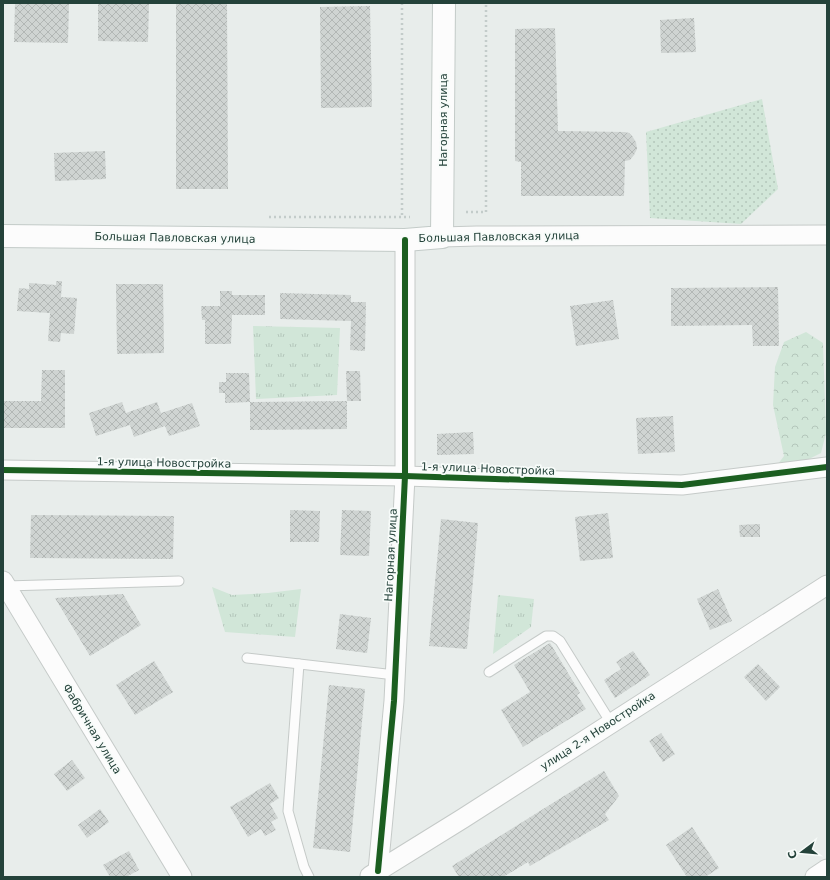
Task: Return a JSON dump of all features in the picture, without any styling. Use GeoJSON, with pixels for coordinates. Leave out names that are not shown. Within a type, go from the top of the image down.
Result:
{"type":"FeatureCollection","features":[{"type":"Feature","properties":{"kind":"main road","name":"Нагорная улица"},"geometry":{"type":"LineString","coordinates":[[442,237],[444,3]]}},
{"type":"Feature","properties":{"kind":"main road","name":"Большая Павловская улица"},"geometry":{"type":"LineString","coordinates":[[3,236],[405,240],[442,237]]}},
{"type":"Feature","properties":{"kind":"street","name":"Большая Павловская улица"},"geometry":{"type":"LineString","coordinates":[[442,237],[827,235]]}},
{"type":"Feature","properties":{"kind":"street","name":"Нагорная улица"},"geometry":{"type":"LineString","coordinates":[[376,875],[394,701],[405,476],[405,240]]}},
{"type":"Feature","properties":{"kind":"street","name":"1-я улица Новостройка"},"geometry":{"type":"LineString","coordinates":[[3,470],[405,476],[682,484],[827,467]]}},
{"type":"Feature","properties":{"kind":"street","name":"Фабричная улица"},"geometry":{"type":"LineString","coordinates":[[4,583],[182,877]]}},
{"type":"Feature","properties":{"kind":"street","name":"улица 2-я Новостройка"},"geometry":{"type":"LineString","coordinates":[[376,875],[827,585]]}},
{"type":"Feature","properties":{"kind":"street"},"geometry":{"type":"LineString","coordinates":[[814,877],[827,869]]}},
{"type":"Feature","properties":{"kind":"lane"},"geometry":{"type":"LineString","coordinates":[[4,583],[179,581]]}},
{"type":"Feature","properties":{"kind":"lane"},"geometry":{"type":"LineString","coordinates":[[489,672],[546,636],[553,636],[560,641],[611,723]]}},
{"type":"Feature","properties":{"kind":"lane"},"geometry":{"type":"LineString","coordinates":[[247,658],[395,675]]}},
{"type":"Feature","properties":{"kind":"lane"},"geometry":{"type":"LineString","coordinates":[[299,664],[288,811],[304,867],[309,877]]}},
{"type":"Feature","properties":{"kind":"path"},"geometry":{"type":"LineString","coordinates":[[402,3],[402,217]]}},
{"type":"Feature","properties":{"kind":"path"},"geometry":{"type":"LineString","coordinates":[[466,212],[486,212],[486,3]]}},
{"type":"Feature","properties":{"kind":"green space"},"geometry":{"type":"Polygon","coordinates":[[[762,99],[778,189],[741,224],[650,218],[646,132],[762,99]]]}},
{"type":"Feature","properties":{"kind":"green space"},"geometry":{"type":"Polygon","coordinates":[[[253,326],[340,328],[337,395],[256,399],[253,326]]]}},
{"type":"Feature","properties":{"kind":"green space"},"geometry":{"type":"Polygon","coordinates":[[[806,332],[823,343],[826,433],[821,453],[805,461],[778,464],[784,456],[773,405],[775,367],[784,342],[806,332]]]}},
{"type":"Feature","properties":{"kind":"green space"},"geometry":{"type":"Polygon","coordinates":[[[212,587],[232,595],[301,589],[295,637],[225,632],[212,587]]]}},
{"type":"Feature","properties":{"kind":"green space"},"geometry":{"type":"Polygon","coordinates":[[[498,595],[534,599],[531,627],[493,654],[498,595]]]}},
{"type":"Feature","properties":{"kind":"building"},"geometry":{"type":"Polygon","coordinates":[[[15,3],[69,3],[68,43],[14,42],[15,3]]]}},
{"type":"Feature","properties":{"kind":"building"},"geometry":{"type":"Polygon","coordinates":[[[98,3],[149,3],[148,42],[98,41],[98,3]]]}},
{"type":"Feature","properties":{"kind":"building"},"geometry":{"type":"Polygon","coordinates":[[[176,3],[227,3],[228,189],[176,189],[176,3]]]}},
{"type":"Feature","properties":{"kind":"building"},"geometry":{"type":"Polygon","coordinates":[[[370,6],[372,107],[321,108],[320,7],[370,6]]]}},
{"type":"Feature","properties":{"kind":"building"},"geometry":{"type":"Polygon","coordinates":[[[694,18],[696,52],[661,53],[660,20],[694,18]]]}},
{"type":"Feature","properties":{"kind":"building"},"geometry":{"type":"Polygon","coordinates":[[[555,28],[558,131],[629,133],[636,142],[637,149],[630,160],[625,161],[624,196],[521,196],[521,162],[515,161],[515,29],[555,28]]]}},
{"type":"Feature","properties":{"kind":"building"},"geometry":{"type":"Polygon","coordinates":[[[105,151],[106,179],[55,181],[54,153],[105,151]]]}},
{"type":"Feature","properties":{"kind":"building"},"geometry":{"type":"Polygon","coordinates":[[[56,281],[62,281],[61,297],[77,298],[74,334],[61,333],[60,342],[48,341],[50,313],[17,311],[19,288],[29,289],[29,283],[56,285],[56,281]]]}},
{"type":"Feature","properties":{"kind":"building"},"geometry":{"type":"Polygon","coordinates":[[[116,284],[163,284],[164,353],[117,354],[116,284]]]}},
{"type":"Feature","properties":{"kind":"building"},"geometry":{"type":"Polygon","coordinates":[[[778,287],[779,346],[753,346],[752,325],[671,326],[671,288],[778,287]]]}},
{"type":"Feature","properties":{"kind":"building"},"geometry":{"type":"Polygon","coordinates":[[[220,291],[232,291],[232,295],[265,295],[265,315],[232,315],[231,344],[205,344],[205,320],[202,320],[201,306],[220,306],[220,291]]]}},
{"type":"Feature","properties":{"kind":"building"},"geometry":{"type":"Polygon","coordinates":[[[280,293],[351,295],[351,302],[366,302],[365,351],[350,350],[351,321],[280,319],[280,293]]]}},
{"type":"Feature","properties":{"kind":"building"},"geometry":{"type":"Polygon","coordinates":[[[613,300],[619,339],[576,346],[570,306],[613,300]]]}},
{"type":"Feature","properties":{"kind":"building"},"geometry":{"type":"Polygon","coordinates":[[[42,370],[65,370],[65,428],[3,428],[3,401],[41,401],[42,370]]]}},
{"type":"Feature","properties":{"kind":"building"},"geometry":{"type":"Polygon","coordinates":[[[346,371],[360,371],[361,401],[347,401],[346,371]]]}},
{"type":"Feature","properties":{"kind":"building"},"geometry":{"type":"Polygon","coordinates":[[[226,373],[249,373],[250,402],[225,403],[225,393],[219,393],[219,382],[226,382],[226,373]]]}},
{"type":"Feature","properties":{"kind":"building"},"geometry":{"type":"Polygon","coordinates":[[[347,401],[347,429],[250,430],[250,402],[347,401]]]}},
{"type":"Feature","properties":{"kind":"building"},"geometry":{"type":"Polygon","coordinates":[[[122,402],[126,413],[157,402],[161,413],[192,403],[200,426],[169,436],[165,426],[134,437],[130,425],[96,436],[89,413],[122,402]]]}},
{"type":"Feature","properties":{"kind":"building"},"geometry":{"type":"Polygon","coordinates":[[[673,416],[675,452],[638,454],[636,418],[673,416]]]}},
{"type":"Feature","properties":{"kind":"building"},"geometry":{"type":"Polygon","coordinates":[[[473,432],[474,454],[437,455],[437,434],[473,432]]]}},
{"type":"Feature","properties":{"kind":"building"},"geometry":{"type":"Polygon","coordinates":[[[290,510],[320,511],[319,542],[290,542],[290,510]]]}},
{"type":"Feature","properties":{"kind":"building"},"geometry":{"type":"Polygon","coordinates":[[[342,510],[371,511],[369,556],[340,555],[342,510]]]}},
{"type":"Feature","properties":{"kind":"building"},"geometry":{"type":"Polygon","coordinates":[[[608,513],[613,558],[580,561],[575,517],[608,513]]]}},
{"type":"Feature","properties":{"kind":"building"},"geometry":{"type":"Polygon","coordinates":[[[31,515],[174,516],[173,559],[30,558],[31,515]]]}},
{"type":"Feature","properties":{"kind":"building"},"geometry":{"type":"Polygon","coordinates":[[[441,519],[478,523],[467,649],[429,646],[441,519]]]}},
{"type":"Feature","properties":{"kind":"building"},"geometry":{"type":"Polygon","coordinates":[[[760,524],[760,537],[740,537],[739,525],[760,524]]]}},
{"type":"Feature","properties":{"kind":"building"},"geometry":{"type":"Polygon","coordinates":[[[718,589],[732,621],[710,630],[697,599],[718,589]]]}},
{"type":"Feature","properties":{"kind":"building"},"geometry":{"type":"Polygon","coordinates":[[[123,594],[141,625],[90,656],[55,598],[123,594]]]}},
{"type":"Feature","properties":{"kind":"building"},"geometry":{"type":"Polygon","coordinates":[[[340,614],[371,618],[367,653],[336,649],[340,614]]]}},
{"type":"Feature","properties":{"kind":"building"},"geometry":{"type":"Polygon","coordinates":[[[550,643],[580,693],[577,695],[586,709],[523,747],[501,710],[530,692],[514,665],[550,643]]]}},
{"type":"Feature","properties":{"kind":"building"},"geometry":{"type":"Polygon","coordinates":[[[633,651],[650,675],[615,698],[604,680],[621,669],[616,662],[633,651]]]}},
{"type":"Feature","properties":{"kind":"building"},"geometry":{"type":"Polygon","coordinates":[[[154,661],[173,692],[135,715],[116,685],[154,661]]]}},
{"type":"Feature","properties":{"kind":"building"},"geometry":{"type":"Polygon","coordinates":[[[758,664],[780,687],[766,701],[744,677],[758,664]]]}},
{"type":"Feature","properties":{"kind":"building"},"geometry":{"type":"Polygon","coordinates":[[[329,685],[365,689],[350,852],[313,848],[329,685]]]}},
{"type":"Feature","properties":{"kind":"building"},"geometry":{"type":"Polygon","coordinates":[[[661,733],[675,754],[663,762],[649,741],[661,733]]]}},
{"type":"Feature","properties":{"kind":"building"},"geometry":{"type":"Polygon","coordinates":[[[72,760],[85,778],[67,791],[54,774],[72,760]]]}},
{"type":"Feature","properties":{"kind":"building"},"geometry":{"type":"Polygon","coordinates":[[[604,771],[619,796],[605,814],[609,820],[530,866],[528,862],[503,877],[459,877],[452,866],[604,771]]]}},
{"type":"Feature","properties":{"kind":"building"},"geometry":{"type":"Polygon","coordinates":[[[270,783],[279,798],[270,804],[278,818],[271,822],[276,830],[265,836],[261,829],[248,837],[230,807],[270,783]]]}},
{"type":"Feature","properties":{"kind":"building"},"geometry":{"type":"Polygon","coordinates":[[[100,809],[109,822],[87,838],[78,825],[100,809]]]}},
{"type":"Feature","properties":{"kind":"building"},"geometry":{"type":"Polygon","coordinates":[[[692,827],[719,868],[705,877],[687,877],[666,845],[692,827]]]}},
{"type":"Feature","properties":{"kind":"building"},"geometry":{"type":"Polygon","coordinates":[[[129,851],[139,870],[126,877],[110,877],[103,865],[129,851]]]}},
{"type":"Feature","properties":{"kind":"cycle path"},"geometry":{"type":"LineString","coordinates":[[378,871],[394,701],[405,476],[405,240]]}},
{"type":"Feature","properties":{"kind":"cycle path"},"geometry":{"type":"LineString","coordinates":[[3,470],[405,476],[682,485],[827,467]]}}]}
